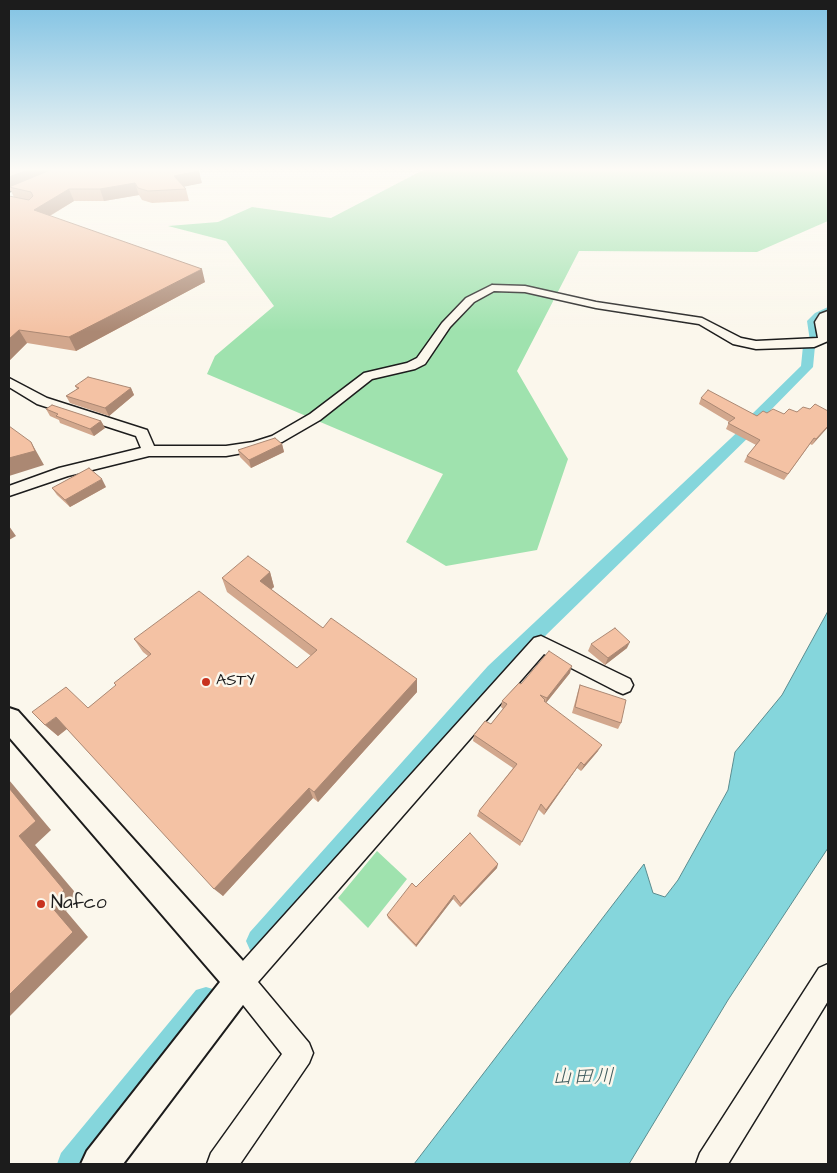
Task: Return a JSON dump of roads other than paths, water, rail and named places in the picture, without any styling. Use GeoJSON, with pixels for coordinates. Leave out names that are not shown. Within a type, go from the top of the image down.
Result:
{"type":"FeatureCollection","features":[{"type":"Feature","properties":{"kind":"street"},"geometry":{"type":"LineString","coordinates":[[9,491],[64,472],[149,451],[226,451],[254,446],[277,439],[315,417],[368,376],[411,366],[420,362],[446,325],[470,300],[492,288],[525,289],[596,306],[702,321],[738,340],[756,344],[814,343],[822,341],[825,338],[821,322],[824,316],[828,314]]}},
{"type":"Feature","properties":{"kind":"street"},"geometry":{"type":"LineString","coordinates":[[9,382],[42,401],[142,433],[149,451]]}},
{"type":"Feature","properties":{"kind":"street"},"geometry":{"type":"LineString","coordinates":[[100,1164],[241,982],[541,644],[623,685]]}},
{"type":"Feature","properties":{"kind":"street"},"geometry":{"type":"LineString","coordinates":[[9,719],[241,982],[299,1053],[222,1164]]}},
{"type":"Feature","properties":{"kind":"street"},"geometry":{"type":"LineString","coordinates":[[710,1164],[828,977]]}},
{"type":"Feature","properties":{"kind":"water","name":"山田川"},"geometry":{"type":"Polygon","coordinates":[[[828,611],[828,848],[728,1000],[629,1164],[414,1164],[644,864],[653,893],[665,897],[678,880],[728,790],[735,752],[782,695],[828,611]]]}},
{"type":"Feature","properties":{"kind":"waterway"},"geometry":{"type":"LineString","coordinates":[[814,338],[816,333],[813,321],[828,310]]}},
{"type":"Feature","properties":{"kind":"waterway"},"geometry":{"type":"LineString","coordinates":[[259,941],[495,672],[741,437],[752,426],[754,420],[807,367],[809,346]]}},
{"type":"Feature","properties":{"kind":"waterway"},"geometry":{"type":"LineString","coordinates":[[72,1164],[206,1000]]}},
{"type":"Feature","properties":{"kind":"place","name":"ASTY"},"geometry":{"type":"Point","coordinates":[206,682]}},
{"type":"Feature","properties":{"kind":"place","name":"Nafco"},"geometry":{"type":"Point","coordinates":[41,904]}}]}
